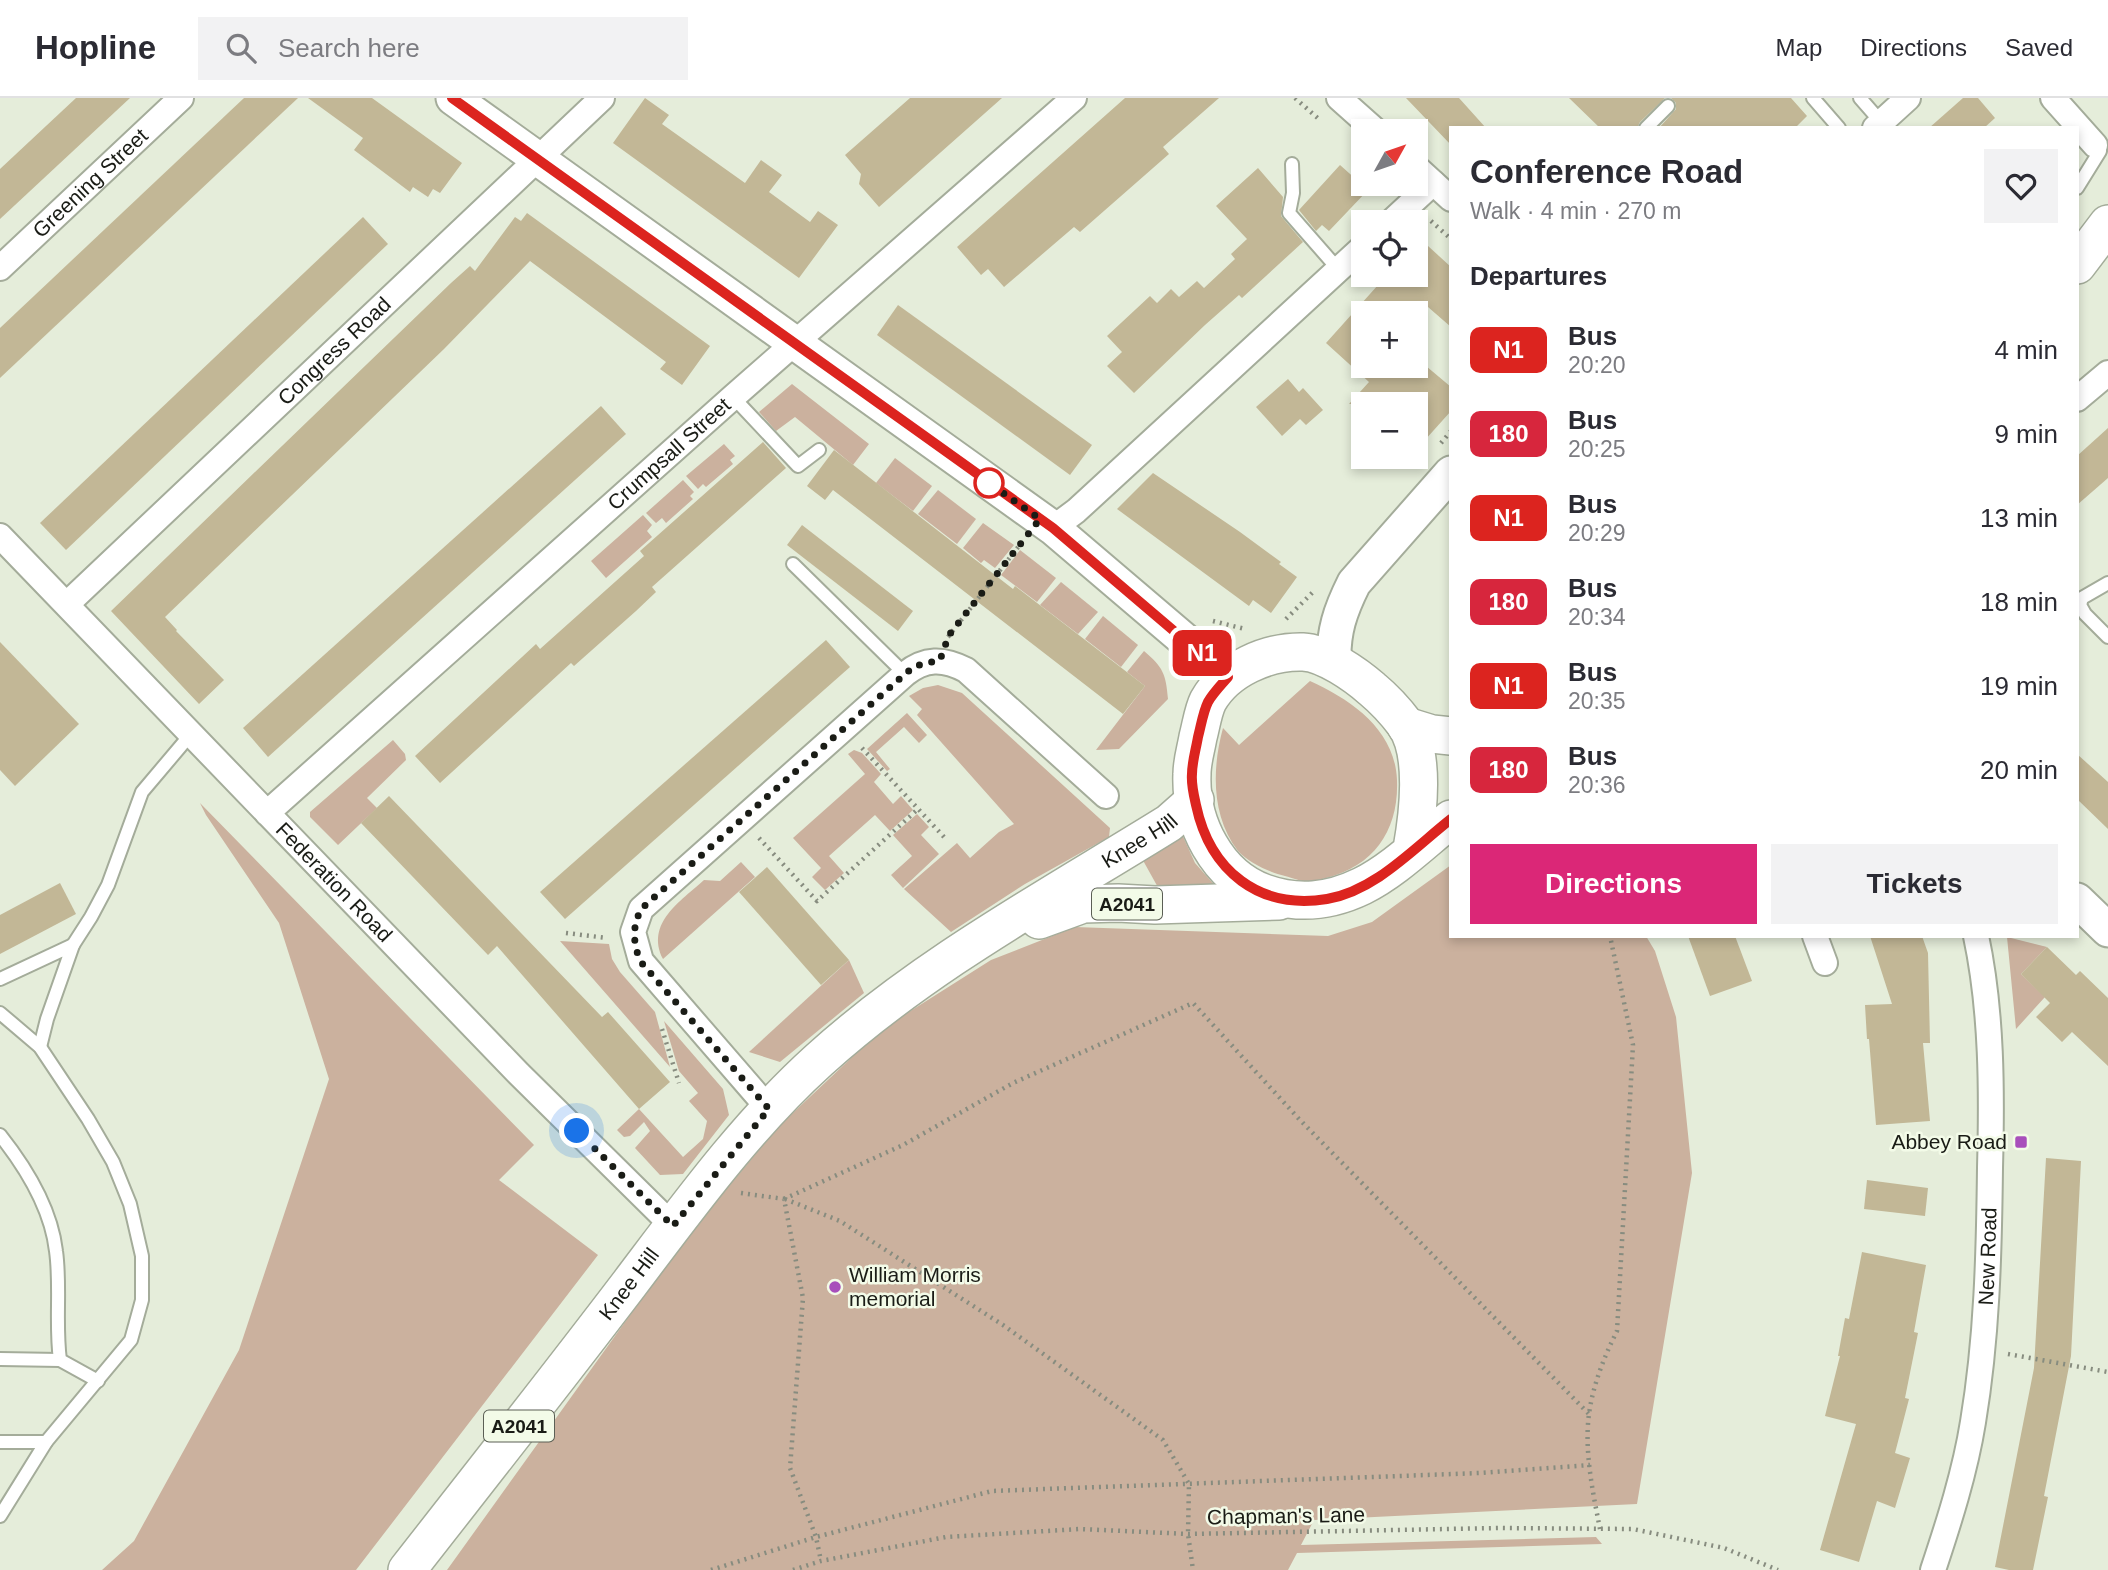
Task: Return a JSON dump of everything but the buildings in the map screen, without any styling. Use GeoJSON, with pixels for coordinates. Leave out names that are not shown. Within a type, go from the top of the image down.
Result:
{"type":"FeatureCollection","features":[{"type":"Feature","properties":{"kind":"main road"},"geometry":{"type":"LineString","coordinates":[[453,98],[1046,524],[1228,677]]}},
{"type":"Feature","properties":{"kind":"main road"},"geometry":{"type":"LineString","coordinates":[[2079,262],[2108,224]]}},
{"type":"Feature","properties":{"kind":"main road"},"geometry":{"type":"LineString","coordinates":[[1334,663],[1333,637],[1354,583],[1442,462]]}},
{"type":"Feature","properties":{"kind":"main road","name":"Knee Hill"},"geometry":{"type":"LineString","coordinates":[[973,944],[1083,904],[1154,905],[1287,901],[1328,898],[1361,886],[1392,867],[1412,849],[1419,813],[1419,782],[1414,747],[1406,726],[1364,681],[1334,663],[1305,652],[1270,656],[1228,677],[1208,702],[1192,775],[1200,823],[1213,853],[1235,877],[1259,891],[1287,901]]}},
{"type":"Feature","properties":{"kind":"main road"},"geometry":{"type":"LineString","coordinates":[[1406,726],[1449,736]]}},
{"type":"Feature","properties":{"kind":"main road","name":"Knee Hill"},"geometry":{"type":"LineString","coordinates":[[407,1570],[710,1179],[769,1109],[818,1061],[871,1015],[973,944],[1169,823],[1195,800]]}},
{"type":"Feature","properties":{"kind":"main road","name":"A2041"},"geometry":{"type":"LineString","coordinates":[[1412,849],[1449,821]]}},
{"type":"Feature","properties":{"kind":"main road"},"geometry":{"type":"LineString","coordinates":[[2079,902],[2108,930]]}},
{"type":"Feature","properties":{"kind":"street","name":"Greening Street"},"geometry":{"type":"LineString","coordinates":[[0,268],[181,98]]}},
{"type":"Feature","properties":{"kind":"street","name":"Congress Road"},"geometry":{"type":"LineString","coordinates":[[68,604],[602,98]]}},
{"type":"Feature","properties":{"kind":"street","name":"Crumpsall Street"},"geometry":{"type":"LineString","coordinates":[[267,813],[733,397],[1074,98]]}},
{"type":"Feature","properties":{"kind":"street"},"geometry":{"type":"LineString","coordinates":[[1339,98],[1363,119]]}},
{"type":"Feature","properties":{"kind":"street"},"geometry":{"type":"LineString","coordinates":[[1878,125],[1908,98]]}},
{"type":"Feature","properties":{"kind":"street"},"geometry":{"type":"LineString","coordinates":[[2053,98],[2078,126]]}},
{"type":"Feature","properties":{"kind":"street"},"geometry":{"type":"LineString","coordinates":[[2079,127],[2098,148]]}},
{"type":"Feature","properties":{"kind":"street"},"geometry":{"type":"LineString","coordinates":[[1404,210],[1433,183]]}},
{"type":"Feature","properties":{"kind":"street"},"geometry":{"type":"LineString","coordinates":[[1046,524],[1076,512],[1351,258]]}},
{"type":"Feature","properties":{"kind":"street"},"geometry":{"type":"LineString","coordinates":[[2079,397],[2108,373]]}},
{"type":"Feature","properties":{"kind":"street","name":"Federation Road"},"geometry":{"type":"LineString","coordinates":[[0,536],[519,1074],[673,1226]]}},
{"type":"Feature","properties":{"kind":"street"},"geometry":{"type":"LineString","coordinates":[[769,1109],[640,961],[633,932],[641,909],[915,666],[940,660],[965,670],[1106,796]]}},
{"type":"Feature","properties":{"kind":"street"},"geometry":{"type":"LineString","coordinates":[[1816,938],[1825,963]]}},
{"type":"Feature","properties":{"kind":"street","name":"New Road"},"geometry":{"type":"LineString","coordinates":[[1933,1570],[1953,1506],[1973,1424],[1988,1295],[1991,1113],[1986,1016],[1976,938]]}},
{"type":"Feature","properties":{"kind":"lane"},"geometry":{"type":"LineString","coordinates":[[1812,98],[1837,126]]}},
{"type":"Feature","properties":{"kind":"lane"},"geometry":{"type":"LineString","coordinates":[[1860,98],[1878,125]]}},
{"type":"Feature","properties":{"kind":"lane"},"geometry":{"type":"LineString","coordinates":[[1648,126],[1668,106]]}},
{"type":"Feature","properties":{"kind":"lane"},"geometry":{"type":"LineString","coordinates":[[2079,184],[2098,148]]}},
{"type":"Feature","properties":{"kind":"lane"},"geometry":{"type":"LineString","coordinates":[[1292,164],[1293,193],[1289,213],[1338,270]]}},
{"type":"Feature","properties":{"kind":"lane"},"geometry":{"type":"LineString","coordinates":[[733,397],[798,466],[819,450]]}},
{"type":"Feature","properties":{"kind":"lane"},"geometry":{"type":"LineString","coordinates":[[793,564],[905,674]]}},
{"type":"Feature","properties":{"kind":"lane"},"geometry":{"type":"LineString","coordinates":[[2108,583],[2082,597],[2080,605],[2084,614],[2108,637]]}},
{"type":"Feature","properties":{"kind":"lane"},"geometry":{"type":"LineString","coordinates":[[40,1047],[73,945],[108,885],[142,792],[191,734]]}},
{"type":"Feature","properties":{"kind":"lane"},"geometry":{"type":"LineString","coordinates":[[0,979],[73,945]]}},
{"type":"Feature","properties":{"kind":"lane"},"geometry":{"type":"LineString","coordinates":[[0,1013],[40,1047],[88,1119],[113,1162],[130,1204],[142,1256],[142,1300],[131,1340],[46,1442],[0,1516]]}},
{"type":"Feature","properties":{"kind":"lane"},"geometry":{"type":"LineString","coordinates":[[0,1135],[19,1159],[50,1216],[57,1253],[56,1332],[60,1360]]}},
{"type":"Feature","properties":{"kind":"lane"},"geometry":{"type":"LineString","coordinates":[[0,1359],[60,1360],[98,1381]]}},
{"type":"Feature","properties":{"kind":"lane"},"geometry":{"type":"LineString","coordinates":[[0,1442],[46,1442]]}},
{"type":"Feature","properties":{"kind":"path"},"geometry":{"type":"LineString","coordinates":[[1428,218],[1449,237]]}},
{"type":"Feature","properties":{"kind":"path"},"geometry":{"type":"LineString","coordinates":[[1442,462],[1449,438]]}},
{"type":"Feature","properties":{"kind":"path"},"geometry":{"type":"LineString","coordinates":[[940,660],[949,635],[1046,524]]}},
{"type":"Feature","properties":{"kind":"path"},"geometry":{"type":"LineString","coordinates":[[1281,622],[1294,613],[1318,586]]}},
{"type":"Feature","properties":{"kind":"path"},"geometry":{"type":"LineString","coordinates":[[1210,619],[1242,630],[1251,629]]}},
{"type":"Feature","properties":{"kind":"path"},"geometry":{"type":"LineString","coordinates":[[844,728],[944,837]]}},
{"type":"Feature","properties":{"kind":"path"},"geometry":{"type":"LineString","coordinates":[[741,820],[817,901],[918,809]]}},
{"type":"Feature","properties":{"kind":"path"},"geometry":{"type":"LineString","coordinates":[[566,933],[634,941]]}},
{"type":"Feature","properties":{"kind":"path"},"geometry":{"type":"LineString","coordinates":[[1600,1529],[1590,1465],[1589,1414],[1604,1357],[1617,1331],[1633,1045],[1610,938]]}},
{"type":"Feature","properties":{"kind":"path"},"geometry":{"type":"LineString","coordinates":[[676,1001],[659,1017],[679,1083]]}},
{"type":"Feature","properties":{"kind":"path"},"geometry":{"type":"LineString","coordinates":[[785,1199],[904,1145],[1013,1083],[1193,1003],[1300,1120],[1589,1414]]}},
{"type":"Feature","properties":{"kind":"path"},"geometry":{"type":"LineString","coordinates":[[710,1179],[724,1192],[785,1199],[840,1221],[1003,1325],[1163,1440],[1189,1484],[1188,1534],[1193,1570]]}},
{"type":"Feature","properties":{"kind":"path"},"geometry":{"type":"LineString","coordinates":[[785,1199],[803,1298],[790,1468],[816,1536],[821,1561]]}},
{"type":"Feature","properties":{"kind":"path"},"geometry":{"type":"LineString","coordinates":[[1983,1349],[2108,1372]]}},
{"type":"Feature","properties":{"kind":"path"},"geometry":{"type":"LineString","coordinates":[[711,1570],[816,1536],[992,1491],[1480,1473],[1590,1465]]}},
{"type":"Feature","properties":{"kind":"path","name":"Chapman's Lane"},"geometry":{"type":"LineString","coordinates":[[793,1570],[821,1561],[946,1537],[1080,1529],[1188,1534],[1499,1528],[1633,1529],[1724,1548],[1778,1570]]}},
{"type":"Feature","properties":{"kind":"shaded area"},"geometry":{"type":"Polygon","coordinates":[[[792,384],[869,444],[853,465],[795,417],[776,431],[759,412],[792,384]]]}},
{"type":"Feature","properties":{"kind":"shaded area"},"geometry":{"type":"Polygon","coordinates":[[[724,444],[735,456],[730,460],[733,464],[706,487],[703,484],[698,489],[686,476],[724,444]]]}},
{"type":"Feature","properties":{"kind":"shaded area"},"geometry":{"type":"Polygon","coordinates":[[[895,458],[932,486],[913,511],[876,483],[895,458]]]}},
{"type":"Feature","properties":{"kind":"shaded area"},"geometry":{"type":"Polygon","coordinates":[[[683,480],[694,492],[690,496],[693,499],[666,523],[662,518],[656,523],[646,513],[683,480]]]}},
{"type":"Feature","properties":{"kind":"shaded area"},"geometry":{"type":"Polygon","coordinates":[[[938,490],[976,519],[957,544],[918,514],[938,490]]]}},
{"type":"Feature","properties":{"kind":"shaded area"},"geometry":{"type":"Polygon","coordinates":[[[643,515],[652,525],[647,531],[652,537],[606,578],[591,561],[643,515]]]}},
{"type":"Feature","properties":{"kind":"shaded area"},"geometry":{"type":"Polygon","coordinates":[[[983,523],[1014,545],[995,568],[984,560],[981,563],[963,548],[983,523]]]}},
{"type":"Feature","properties":{"kind":"shaded area"},"geometry":{"type":"Polygon","coordinates":[[[1020,550],[1056,578],[1037,602],[1001,575],[1020,550]]]}},
{"type":"Feature","properties":{"kind":"shaded area"},"geometry":{"type":"Polygon","coordinates":[[[1061,582],[1098,612],[1078,634],[1040,605],[1061,582]]]}},
{"type":"Feature","properties":{"kind":"shaded area"},"geometry":{"type":"Polygon","coordinates":[[[1103,616],[1138,645],[1121,667],[1085,639],[1103,616]]]}},
{"type":"Feature","properties":{"kind":"shaded area"},"geometry":{"type":"Polygon","coordinates":[[[1144,651],[1162,672],[1168,699],[1119,749],[1096,750],[1145,686],[1127,672],[1144,651]]]}},
{"type":"Feature","properties":{"kind":"shaded area"},"geometry":{"type":"Polygon","coordinates":[[[1310,681],[1355,707],[1380,732],[1394,762],[1397,798],[1388,829],[1371,855],[1343,872],[1310,882],[1266,869],[1238,851],[1229,837],[1218,807],[1216,775],[1223,728],[1239,745],[1310,681]]]}},
{"type":"Feature","properties":{"kind":"shaded area"},"geometry":{"type":"Polygon","coordinates":[[[938,685],[962,693],[1110,828],[1109,837],[1025,884],[951,932],[904,889],[957,843],[970,858],[999,832],[1014,824],[917,715],[922,709],[909,696],[923,688],[938,685]]]}},
{"type":"Feature","properties":{"kind":"shaded area"},"geometry":{"type":"Polygon","coordinates":[[[907,713],[927,735],[919,743],[904,727],[876,752],[890,769],[887,771],[867,749],[907,713]]]}},
{"type":"Feature","properties":{"kind":"shaded area"},"geometry":{"type":"Polygon","coordinates":[[[393,740],[405,754],[406,760],[367,798],[377,808],[338,845],[310,817],[310,812],[393,740]]]}},
{"type":"Feature","properties":{"kind":"shaded area"},"geometry":{"type":"Polygon","coordinates":[[[854,750],[862,753],[881,774],[874,782],[893,804],[901,796],[913,810],[890,831],[875,815],[829,856],[844,873],[825,890],[812,877],[821,868],[793,838],[865,774],[848,754],[854,750]]]}},
{"type":"Feature","properties":{"kind":"shaded area"},"geometry":{"type":"Polygon","coordinates":[[[200,803],[534,1145],[499,1180],[598,1255],[356,1570],[102,1570],[134,1541],[239,1350],[329,1079],[279,923],[200,803]]]}},
{"type":"Feature","properties":{"kind":"shaded area"},"geometry":{"type":"Polygon","coordinates":[[[917,814],[929,827],[921,835],[939,854],[903,888],[891,875],[912,856],[893,835],[917,814]]]}},
{"type":"Feature","properties":{"kind":"shaded area"},"geometry":{"type":"Polygon","coordinates":[[[1181,832],[1195,863],[1217,888],[1160,891],[1140,855],[1181,832]]]}},
{"type":"Feature","properties":{"kind":"shaded area"},"geometry":{"type":"Polygon","coordinates":[[[741,862],[755,877],[663,959],[659,934],[668,914],[704,880],[720,881],[741,862]]]}},
{"type":"Feature","properties":{"kind":"shaded area"},"geometry":{"type":"Polygon","coordinates":[[[1449,866],[1449,938],[1647,938],[1655,951],[1676,1017],[1692,1173],[1637,1504],[1314,1520],[1301,1545],[1596,1537],[1602,1544],[1297,1553],[1288,1570],[447,1570],[648,1290],[724,1192],[779,1126],[882,1029],[991,960],[1075,927],[1328,936],[1372,922],[1449,866]]]}},
{"type":"Feature","properties":{"kind":"shaded area"},"geometry":{"type":"Polygon","coordinates":[[[2007,938],[2047,947],[2021,974],[2045,997],[2016,1029],[2007,938]]]}},
{"type":"Feature","properties":{"kind":"shaded area"},"geometry":{"type":"Polygon","coordinates":[[[560,941],[609,944],[612,959],[620,972],[655,1012],[670,1067],[560,941]]]}},
{"type":"Feature","properties":{"kind":"shaded area"},"geometry":{"type":"Polygon","coordinates":[[[849,960],[864,993],[780,1062],[749,1052],[849,960]]]}},
{"type":"Feature","properties":{"kind":"shaded area"},"geometry":{"type":"Polygon","coordinates":[[[664,1021],[723,1089],[729,1115],[683,1174],[660,1175],[635,1148],[650,1131],[644,1122],[630,1136],[624,1137],[617,1130],[639,1109],[683,1157],[703,1139],[707,1121],[689,1101],[698,1093],[679,1071],[664,1021]]]}},
{"type":"Feature","properties":{"kind":"bus line","name":"N1"},"geometry":{"type":"LineString","coordinates":[[452,98],[1053,528],[1228,677],[1208,702],[1195,750],[1192,775],[1200,823],[1213,853],[1235,877],[1259,891],[1287,901],[1328,898],[1361,886],[1392,867],[1449,821]]}},
{"type":"Feature","properties":{"kind":"place","name":"Abbey Road"},"geometry":{"type":"Point","coordinates":[2021,1142]}},
{"type":"Feature","properties":{"kind":"place","name":"William Morris memorial"},"geometry":{"type":"Point","coordinates":[835,1287]}},
{"type":"Feature","properties":{"kind":"route"},"geometry":{"type":"LineString","coordinates":[[577,1131],[673,1226],[769,1109],[640,961],[633,932],[636,921],[641,909],[905,674],[915,666],[940,660],[949,635],[1040,519],[986,481],[989,483]]}}]}
